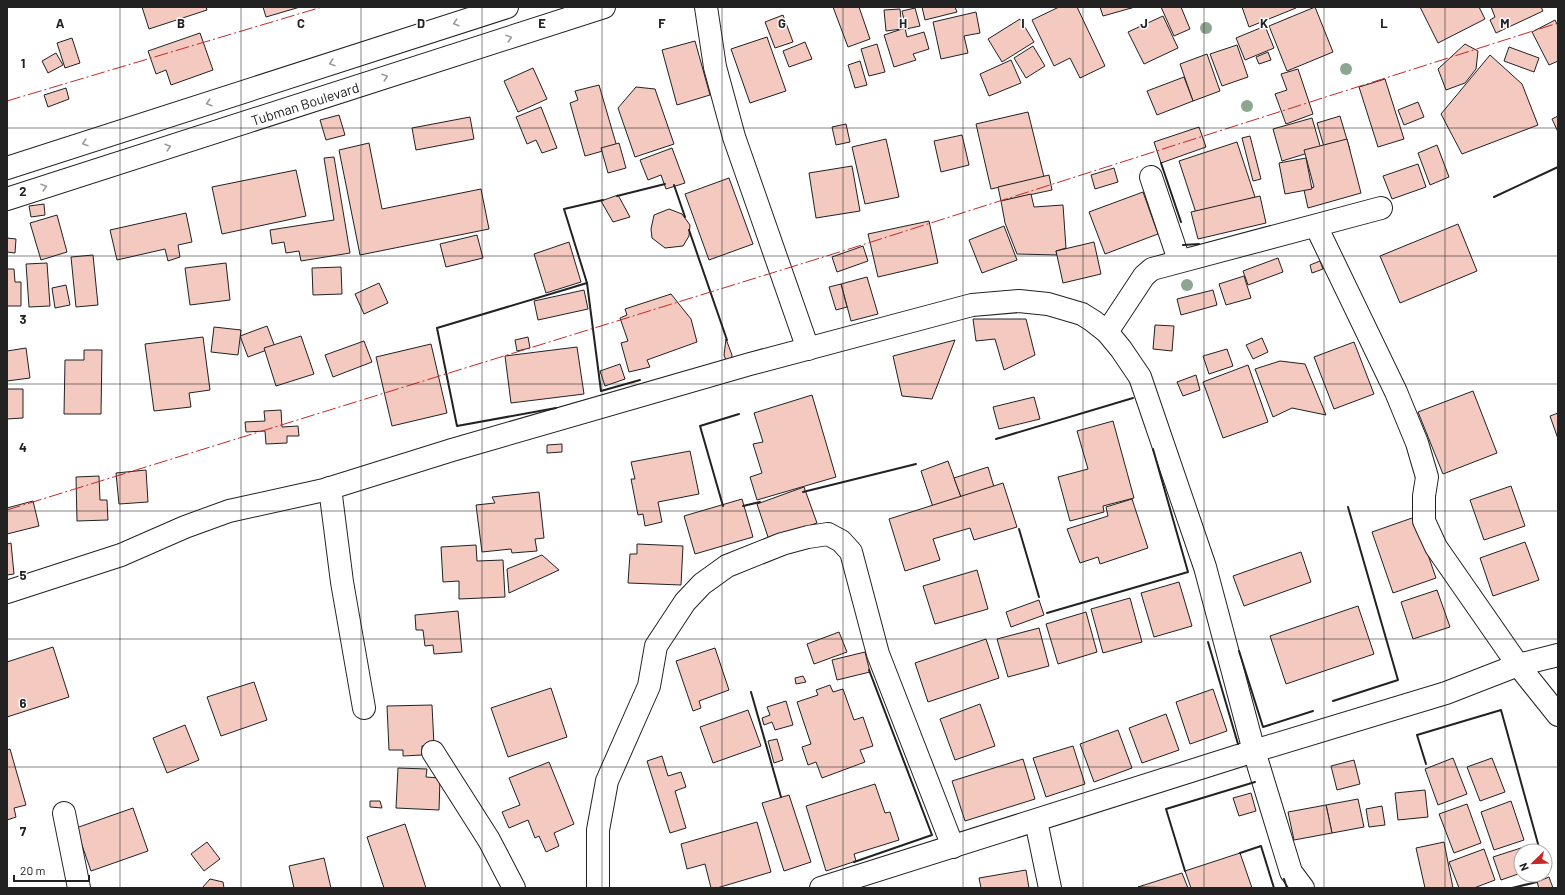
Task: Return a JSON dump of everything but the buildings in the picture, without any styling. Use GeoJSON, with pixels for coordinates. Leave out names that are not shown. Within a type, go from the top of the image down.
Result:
{"type":"FeatureCollection","features":[{"type":"Feature","properties":{"kind":"main road"},"geometry":{"type":"LineString","coordinates":[[7,168],[507,7]]}},
{"type":"Feature","properties":{"kind":"main road","name":"Tubman Boulevard"},"geometry":{"type":"LineString","coordinates":[[7,199],[604,7]]}},
{"type":"Feature","properties":{"kind":"main road"},"geometry":{"type":"LineString","coordinates":[[706,7],[715,67],[734,138],[808,349]]}},
{"type":"Feature","properties":{"kind":"main road"},"geometry":{"type":"LineString","coordinates":[[1151,177],[1179,260]]}},
{"type":"Feature","properties":{"kind":"main road"},"geometry":{"type":"LineString","coordinates":[[1106,332],[1144,276],[1152,269],[1179,260],[1382,208]]}},
{"type":"Feature","properties":{"kind":"main road"},"geometry":{"type":"LineString","coordinates":[[1316,226],[1396,392],[1417,442],[1427,477],[1424,496],[1424,521],[1436,547],[1518,665],[1558,715]]}},
{"type":"Feature","properties":{"kind":"main road"},"geometry":{"type":"LineString","coordinates":[[7,592],[121,555],[229,511],[330,488],[597,408],[808,349],[972,305],[1019,301],[1048,304],[1082,314],[1106,332],[1121,349],[1140,377],[1205,567],[1254,751],[1291,872],[1303,888]]}},
{"type":"Feature","properties":{"kind":"main road"},"geometry":{"type":"LineString","coordinates":[[330,488],[342,582],[364,708]]}},
{"type":"Feature","properties":{"kind":"main road"},"geometry":{"type":"LineString","coordinates":[[598,888],[598,830],[608,781],[649,686],[656,646],[685,602],[702,584],[727,566],[782,544],[808,537],[828,534],[841,541],[851,552],[878,654],[953,847]]}},
{"type":"Feature","properties":{"kind":"main road"},"geometry":{"type":"LineString","coordinates":[[821,888],[1254,751],[1446,693],[1518,665],[1558,655]]}},
{"type":"Feature","properties":{"kind":"main road"},"geometry":{"type":"LineString","coordinates":[[433,752],[490,840],[514,888]]}},
{"type":"Feature","properties":{"kind":"main road"},"geometry":{"type":"LineString","coordinates":[[64,813],[78,888]]}},
{"type":"Feature","properties":{"kind":"main road"},"geometry":{"type":"LineString","coordinates":[[1036,821],[1050,888]]}},
{"type":"Feature","properties":{"kind":"wall"},"geometry":{"type":"LineString","coordinates":[[1161,163],[1181,222]]}},
{"type":"Feature","properties":{"kind":"wall"},"geometry":{"type":"LineString","coordinates":[[1494,197],[1558,167]]}},
{"type":"Feature","properties":{"kind":"wall"},"geometry":{"type":"LineString","coordinates":[[617,196],[665,184]]}},
{"type":"Feature","properties":{"kind":"wall"},"geometry":{"type":"LineString","coordinates":[[674,185],[685,217]]}},
{"type":"Feature","properties":{"kind":"wall"},"geometry":{"type":"LineString","coordinates":[[603,200],[564,209],[587,283],[601,391],[640,380]]}},
{"type":"Feature","properties":{"kind":"wall"},"geometry":{"type":"LineString","coordinates":[[689,230],[727,340]]}},
{"type":"Feature","properties":{"kind":"wall"},"geometry":{"type":"LineString","coordinates":[[1183,245],[1199,244]]}},
{"type":"Feature","properties":{"kind":"wall"},"geometry":{"type":"LineString","coordinates":[[556,408],[457,426],[437,328],[587,283]]}},
{"type":"Feature","properties":{"kind":"wall"},"geometry":{"type":"LineString","coordinates":[[996,439],[1133,398]]}},
{"type":"Feature","properties":{"kind":"wall"},"geometry":{"type":"LineString","coordinates":[[723,506],[700,426],[739,414]]}},
{"type":"Feature","properties":{"kind":"wall"},"geometry":{"type":"LineString","coordinates":[[1047,613],[1188,572],[1153,449]]}},
{"type":"Feature","properties":{"kind":"wall"},"geometry":{"type":"LineString","coordinates":[[803,492],[916,464]]}},
{"type":"Feature","properties":{"kind":"wall"},"geometry":{"type":"LineString","coordinates":[[743,506],[760,502]]}},
{"type":"Feature","properties":{"kind":"wall"},"geometry":{"type":"LineString","coordinates":[[1333,701],[1398,680],[1348,507]]}},
{"type":"Feature","properties":{"kind":"wall"},"geometry":{"type":"LineString","coordinates":[[1019,529],[1039,597]]}},
{"type":"Feature","properties":{"kind":"wall"},"geometry":{"type":"LineString","coordinates":[[1208,642],[1238,744]]}},
{"type":"Feature","properties":{"kind":"wall"},"geometry":{"type":"LineString","coordinates":[[1239,651],[1263,727],[1313,711]]}},
{"type":"Feature","properties":{"kind":"wall"},"geometry":{"type":"LineString","coordinates":[[854,862],[932,835],[869,670]]}},
{"type":"Feature","properties":{"kind":"wall"},"geometry":{"type":"LineString","coordinates":[[751,692],[781,797]]}},
{"type":"Feature","properties":{"kind":"wall"},"geometry":{"type":"LineString","coordinates":[[1426,764],[1417,735],[1501,710],[1538,843]]}},
{"type":"Feature","properties":{"kind":"wall"},"geometry":{"type":"LineString","coordinates":[[1185,871],[1166,809],[1255,782]]}},
{"type":"Feature","properties":{"kind":"wall"},"geometry":{"type":"LineString","coordinates":[[1240,853],[1261,846],[1274,888]]}},
{"type":"Feature","properties":{"kind":"wall"},"geometry":{"type":"LineString","coordinates":[[1284,879],[1287,888]]}},
{"type":"Feature","properties":{"kind":"wall"},"geometry":{"type":"LineString","coordinates":[[1512,888],[1533,883]]}},
{"type":"Feature","properties":{"kind":"power"},"geometry":{"type":"LineString","coordinates":[[7,101],[322,7]]}},
{"type":"Feature","properties":{"kind":"power"},"geometry":{"type":"LineString","coordinates":[[7,510],[846,250],[1558,23]]}}]}
